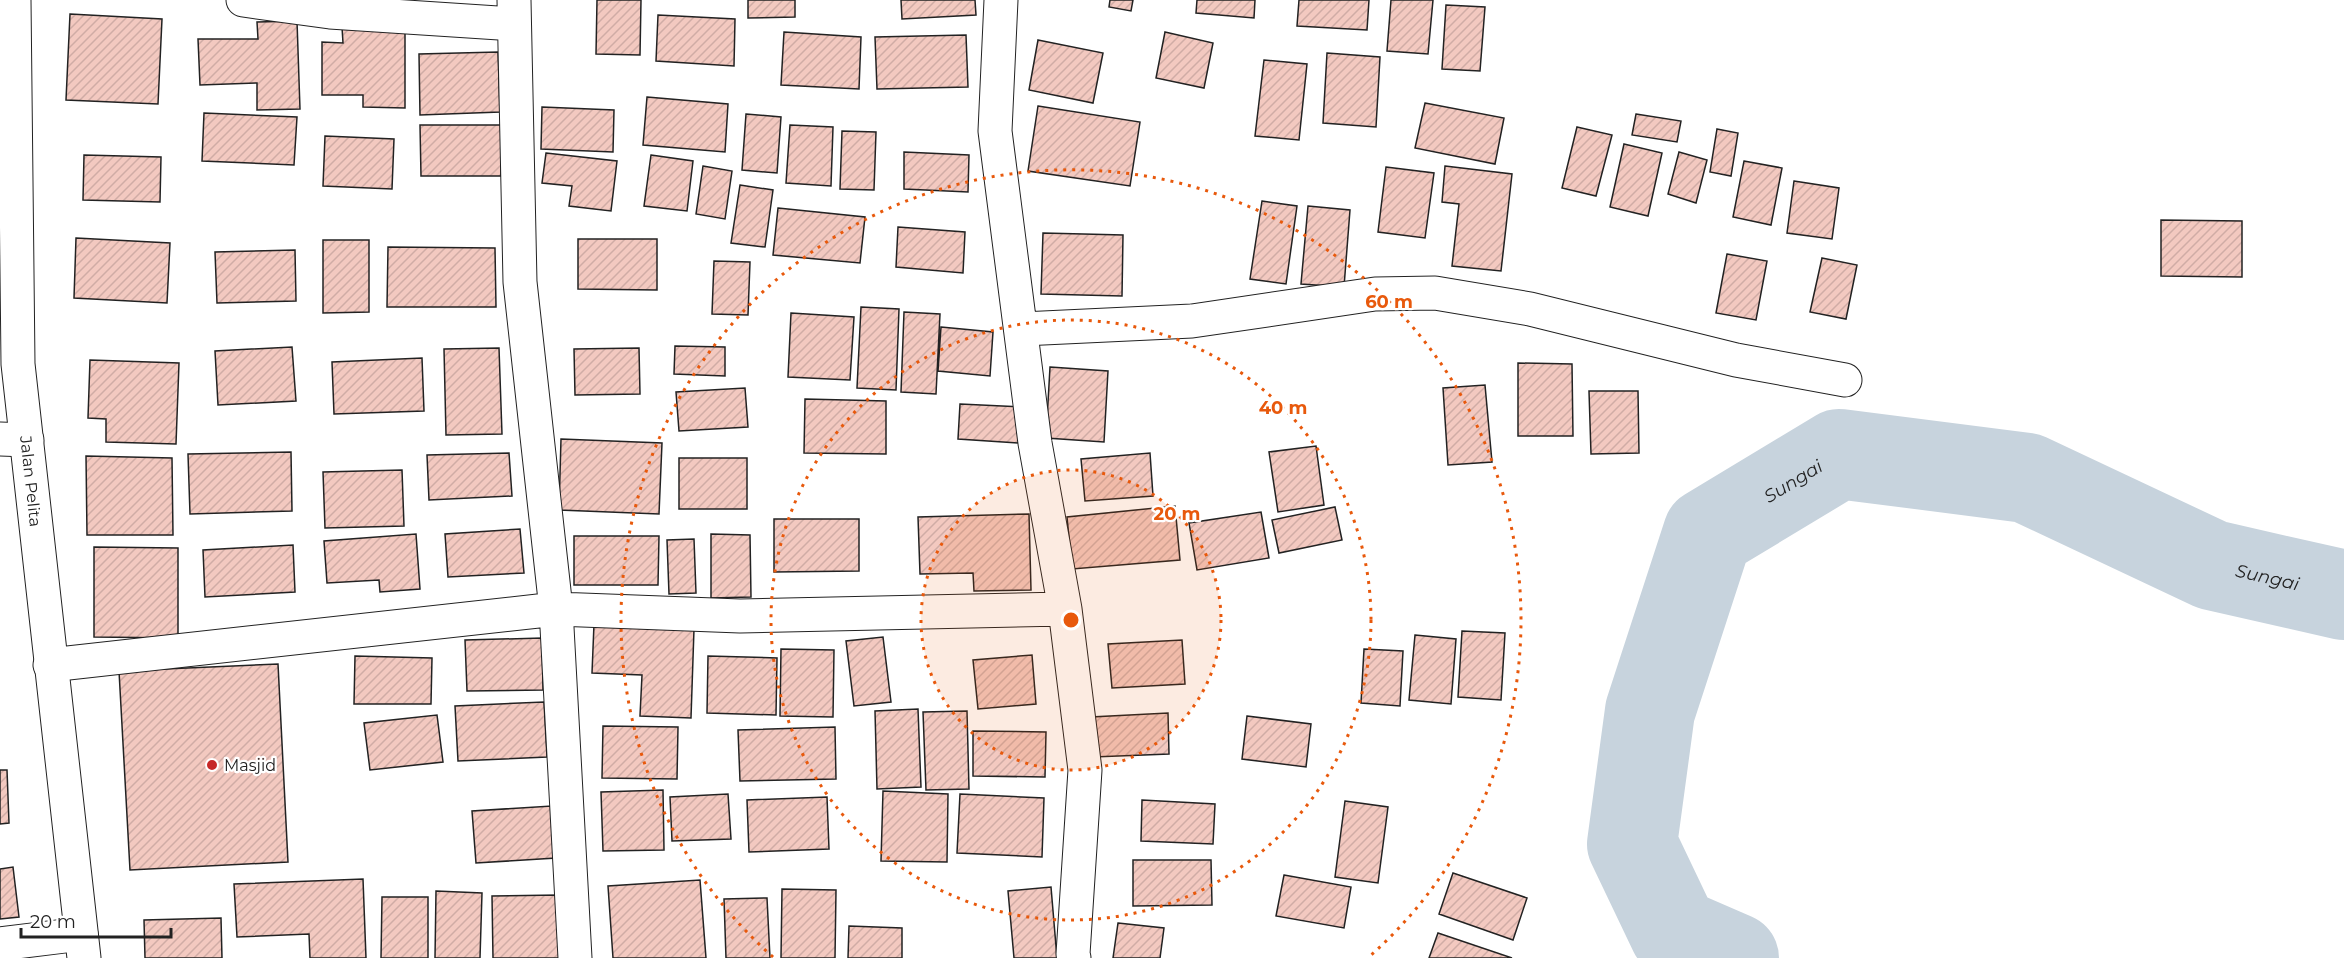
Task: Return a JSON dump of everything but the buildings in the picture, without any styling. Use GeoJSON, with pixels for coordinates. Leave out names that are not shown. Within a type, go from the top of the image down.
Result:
{"type":"FeatureCollection","features":[{"type":"Feature","properties":{"kind":"main road","name":"Jalan Pelita"},"geometry":{"type":"LineString","coordinates":[[14,0],[8,223],[18,364],[13,439],[50,665],[82,946]]}},
{"type":"Feature","properties":{"kind":"main road"},"geometry":{"type":"LineString","coordinates":[[243,0],[330,12],[514,12],[520,282],[556,609],[575,958]]}},
{"type":"Feature","properties":{"kind":"main road"},"geometry":{"type":"LineString","coordinates":[[1001,0],[994,131],[1022,329],[1035,443],[1065,609],[1085,770],[1074,958]]}},
{"type":"Feature","properties":{"kind":"main road"},"geometry":{"type":"LineString","coordinates":[[1022,329],[1192,321],[1375,294],[1436,293],[1530,309],[1736,360],[1845,380]]}},
{"type":"Feature","properties":{"kind":"main road"},"geometry":{"type":"LineString","coordinates":[[50,665],[556,609],[740,616],[1065,609]]}},
{"type":"Feature","properties":{"kind":"main road"},"geometry":{"type":"LineString","coordinates":[[0,944],[82,946]]}},
{"type":"Feature","properties":{"kind":"waterway","name":"Sungai"},"geometry":{"type":"LineString","coordinates":[[1734,958],[1674,932],[1632,844],[1650,711],[1708,533],[1839,454],[2027,478],[2212,565],[2344,595]]}},
{"type":"Feature","properties":{"kind":"place","name":"Masjid"},"geometry":{"type":"Point","coordinates":[212,765]}}]}
